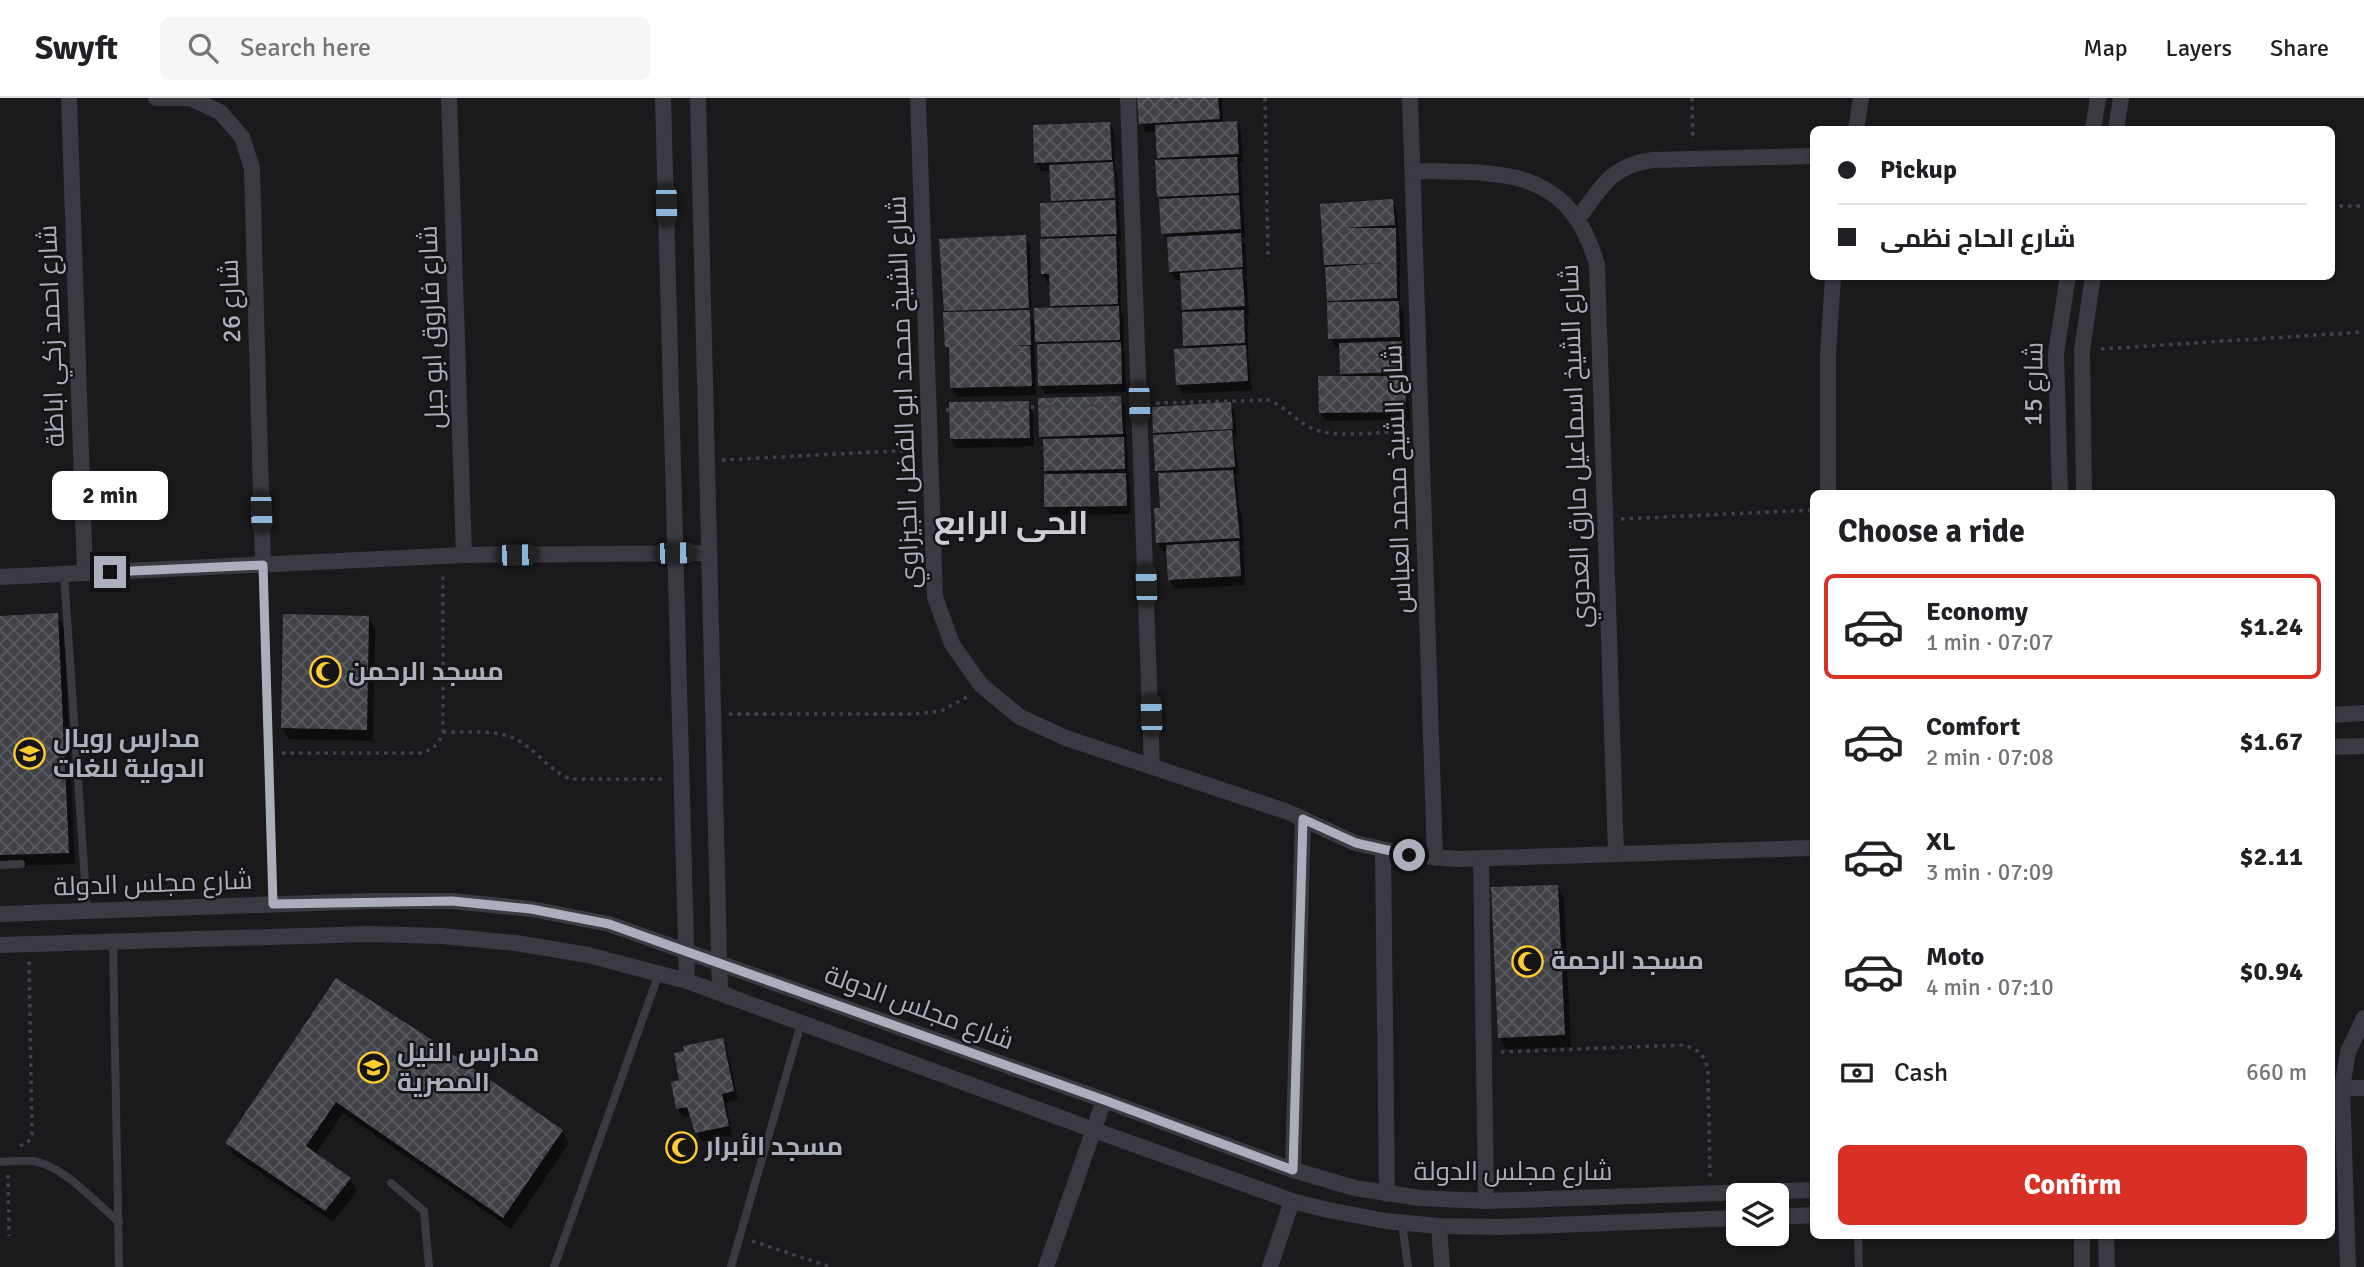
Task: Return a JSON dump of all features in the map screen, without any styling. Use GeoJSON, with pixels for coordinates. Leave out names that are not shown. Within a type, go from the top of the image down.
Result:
{"type":"FeatureCollection","features":[{"type":"Feature","properties":{"kind":"street","name":"شارع احمد زكي اباظة"},"geometry":{"type":"LineString","coordinates":[[69,98],[85,573]]}},
{"type":"Feature","properties":{"kind":"street","name":"شارع 26"},"geometry":{"type":"LineString","coordinates":[[156,98],[190,99],[220,112],[242,137],[252,168],[263,565]]}},
{"type":"Feature","properties":{"kind":"street","name":"شارع فاروق ابو جبل"},"geometry":{"type":"LineString","coordinates":[[449,98],[464,555]]}},
{"type":"Feature","properties":{"kind":"street"},"geometry":{"type":"LineString","coordinates":[[663,98],[687,981]]}},
{"type":"Feature","properties":{"kind":"street"},"geometry":{"type":"LineString","coordinates":[[698,98],[720,993]]}},
{"type":"Feature","properties":{"kind":"street","name":"شارع الشيخ محمد ابو الفضل الجيزاوي"},"geometry":{"type":"LineString","coordinates":[[918,98],[936,597],[952,644],[981,685],[1020,717],[1066,738],[1273,807],[1356,843],[1383,850],[1435,858],[1481,858],[1810,849]]}},
{"type":"Feature","properties":{"kind":"street"},"geometry":{"type":"LineString","coordinates":[[1128,98],[1152,767]]}},
{"type":"Feature","properties":{"kind":"street","name":"شارع الشيخ محمد العباس"},"geometry":{"type":"LineString","coordinates":[[1410,98],[1435,858]]}},
{"type":"Feature","properties":{"kind":"street"},"geometry":{"type":"LineString","coordinates":[[1857,126],[1861,98]]}},
{"type":"Feature","properties":{"kind":"street"},"geometry":{"type":"LineString","coordinates":[[2094,126],[2098,98]]}},
{"type":"Feature","properties":{"kind":"street"},"geometry":{"type":"LineString","coordinates":[[2117,126],[2121,98]]}},
{"type":"Feature","properties":{"kind":"street"},"geometry":{"type":"LineString","coordinates":[[1578,219],[1601,186],[1615,172],[1633,163],[1810,156]]}},
{"type":"Feature","properties":{"kind":"street","name":"شارع الشيخ اسماعيل مارق العدوي"},"geometry":{"type":"LineString","coordinates":[[1413,171],[1499,173],[1530,180],[1557,196],[1578,219],[1590,241],[1597,265],[1616,854]]}},
{"type":"Feature","properties":{"kind":"street"},"geometry":{"type":"LineString","coordinates":[[1828,490],[1828,354],[1833,280]]}},
{"type":"Feature","properties":{"kind":"street","name":"شارع 15"},"geometry":{"type":"LineString","coordinates":[[2060,490],[2056,353],[2067,280]]}},
{"type":"Feature","properties":{"kind":"street","name":"شارع 15"},"geometry":{"type":"LineString","coordinates":[[2084,490],[2082,350],[2092,280]]}},
{"type":"Feature","properties":{"kind":"street"},"geometry":{"type":"LineString","coordinates":[[0,577],[464,555],[709,553]]}},
{"type":"Feature","properties":{"kind":"street"},"geometry":{"type":"LineString","coordinates":[[2335,715],[2364,713]]}},
{"type":"Feature","properties":{"kind":"street"},"geometry":{"type":"LineString","coordinates":[[2335,747],[2364,746]]}},
{"type":"Feature","properties":{"kind":"street"},"geometry":{"type":"LineString","coordinates":[[1293,1170],[1303,819]]}},
{"type":"Feature","properties":{"kind":"street"},"geometry":{"type":"LineString","coordinates":[[1383,850],[1387,1194]]}},
{"type":"Feature","properties":{"kind":"street"},"geometry":{"type":"LineString","coordinates":[[1481,858],[1483,1052],[1493,1201],[1501,1227]]}},
{"type":"Feature","properties":{"kind":"street","name":"شارع مجلس الدولة"},"geometry":{"type":"LineString","coordinates":[[0,914],[273,904],[452,901],[531,909],[609,924],[1293,1170],[1355,1188],[1431,1199],[1493,1201],[1810,1190]]}},
{"type":"Feature","properties":{"kind":"street"},"geometry":{"type":"LineString","coordinates":[[151,909],[152,940]]}},
{"type":"Feature","properties":{"kind":"street","name":"شارع مجلس الدولة"},"geometry":{"type":"LineString","coordinates":[[0,945],[369,934],[442,936],[516,943],[576,953],[687,981],[1292,1201],[1340,1213],[1439,1227],[1726,1218]]}},
{"type":"Feature","properties":{"kind":"street"},"geometry":{"type":"LineString","coordinates":[[2348,1267],[2342,1088],[2348,1052],[2364,1018]]}},
{"type":"Feature","properties":{"kind":"street"},"geometry":{"type":"LineString","coordinates":[[2342,1088],[2364,1088]]}},
{"type":"Feature","properties":{"kind":"street"},"geometry":{"type":"LineString","coordinates":[[1046,1267],[1104,1100]]}},
{"type":"Feature","properties":{"kind":"street"},"geometry":{"type":"LineString","coordinates":[[1270,1267],[1292,1201]]}},
{"type":"Feature","properties":{"kind":"street"},"geometry":{"type":"LineString","coordinates":[[1789,1216],[1810,1215]]}},
{"type":"Feature","properties":{"kind":"street"},"geometry":{"type":"LineString","coordinates":[[1439,1227],[1442,1267]]}},
{"type":"Feature","properties":{"kind":"street"},"geometry":{"type":"LineString","coordinates":[[2082,1239],[2082,1267]]}},
{"type":"Feature","properties":{"kind":"street"},"geometry":{"type":"LineString","coordinates":[[2106,1239],[2107,1267]]}},
{"type":"Feature","properties":{"kind":"lane"},"geometry":{"type":"LineString","coordinates":[[263,565],[273,904]]}},
{"type":"Feature","properties":{"kind":"lane"},"geometry":{"type":"LineString","coordinates":[[64,574],[87,911]]}},
{"type":"Feature","properties":{"kind":"lane"},"geometry":{"type":"LineString","coordinates":[[0,865],[22,864]]}},
{"type":"Feature","properties":{"kind":"lane"},"geometry":{"type":"LineString","coordinates":[[113,941],[120,1267]]}},
{"type":"Feature","properties":{"kind":"lane"},"geometry":{"type":"LineString","coordinates":[[554,1267],[659,973]]}},
{"type":"Feature","properties":{"kind":"lane"},"geometry":{"type":"LineString","coordinates":[[731,1267],[801,1023]]}},
{"type":"Feature","properties":{"kind":"lane"},"geometry":{"type":"LineString","coordinates":[[4,1162],[33,1161],[47,1165],[62,1174],[119,1222]]}},
{"type":"Feature","properties":{"kind":"lane"},"geometry":{"type":"LineString","coordinates":[[391,1183],[424,1211],[429,1267]]}},
{"type":"Feature","properties":{"kind":"lane"},"geometry":{"type":"LineString","coordinates":[[1402,1223],[1409,1267]]}},
{"type":"Feature","properties":{"kind":"lane"},"geometry":{"type":"LineString","coordinates":[[1858,1239],[1859,1267]]}},
{"type":"Feature","properties":{"kind":"path"},"geometry":{"type":"LineString","coordinates":[[1265,98],[1268,260]]}},
{"type":"Feature","properties":{"kind":"path"},"geometry":{"type":"LineString","coordinates":[[1692,98],[1693,159]]}},
{"type":"Feature","properties":{"kind":"path"},"geometry":{"type":"LineString","coordinates":[[2335,206],[2364,206]]}},
{"type":"Feature","properties":{"kind":"path"},"geometry":{"type":"LineString","coordinates":[[2082,350],[2364,332]]}},
{"type":"Feature","properties":{"kind":"path"},"geometry":{"type":"LineString","coordinates":[[928,410],[1269,400],[1280,404],[1300,422],[1328,433],[1421,431]]}},
{"type":"Feature","properties":{"kind":"path"},"geometry":{"type":"LineString","coordinates":[[706,461],[930,449]]}},
{"type":"Feature","properties":{"kind":"path"},"geometry":{"type":"LineString","coordinates":[[1605,520],[1810,510]]}},
{"type":"Feature","properties":{"kind":"path"},"geometry":{"type":"LineString","coordinates":[[269,753],[421,753],[432,750],[440,742],[443,732],[443,556]]}},
{"type":"Feature","properties":{"kind":"path"},"geometry":{"type":"LineString","coordinates":[[713,714],[916,714],[941,711],[963,701],[981,685]]}},
{"type":"Feature","properties":{"kind":"path"},"geometry":{"type":"LineString","coordinates":[[443,732],[501,734],[512,738],[557,773],[570,779],[681,779]]}},
{"type":"Feature","properties":{"kind":"path"},"geometry":{"type":"LineString","coordinates":[[10,1146],[21,1146],[28,1142],[32,1135],[28,944]]}},
{"type":"Feature","properties":{"kind":"path"},"geometry":{"type":"LineString","coordinates":[[1483,1052],[1683,1045],[1696,1048],[1705,1057],[1708,1070],[1710,1194]]}},
{"type":"Feature","properties":{"kind":"path"},"geometry":{"type":"LineString","coordinates":[[4,1162],[9,1236]]}},
{"type":"Feature","properties":{"kind":"path"},"geometry":{"type":"LineString","coordinates":[[740,1238],[831,1267]]}},
{"type":"Feature","properties":{"kind":"building"},"geometry":{"type":"Polygon","coordinates":[[[1137,98],[1218,98],[1220,119],[1139,124],[1137,98]]]}},
{"type":"Feature","properties":{"kind":"building"},"geometry":{"type":"Polygon","coordinates":[[[1237,121],[1239,154],[1157,158],[1155,125],[1237,121]]]}},
{"type":"Feature","properties":{"kind":"building"},"geometry":{"type":"Polygon","coordinates":[[[1110,122],[1112,160],[1034,163],[1033,125],[1110,122]]]}},
{"type":"Feature","properties":{"kind":"building"},"geometry":{"type":"Polygon","coordinates":[[[1237,157],[1239,193],[1157,197],[1155,160],[1237,157]]]}},
{"type":"Feature","properties":{"kind":"building"},"geometry":{"type":"Polygon","coordinates":[[[1113,162],[1115,198],[1051,201],[1049,165],[1113,162]]]}},
{"type":"Feature","properties":{"kind":"building"},"geometry":{"type":"Polygon","coordinates":[[[1239,195],[1241,229],[1161,234],[1159,199],[1239,195]]]}},
{"type":"Feature","properties":{"kind":"building"},"geometry":{"type":"Polygon","coordinates":[[[1393,199],[1395,225],[1343,228],[1396,228],[1397,298],[1327,301],[1325,267],[1384,263],[1324,265],[1320,204],[1393,199]]]}},
{"type":"Feature","properties":{"kind":"building"},"geometry":{"type":"Polygon","coordinates":[[[1115,200],[1117,234],[1041,237],[1040,203],[1115,200]]]}},
{"type":"Feature","properties":{"kind":"building"},"geometry":{"type":"Polygon","coordinates":[[[1241,233],[1243,267],[1169,272],[1167,237],[1241,233]]]}},
{"type":"Feature","properties":{"kind":"building"},"geometry":{"type":"Polygon","coordinates":[[[1026,235],[1029,308],[944,311],[939,239],[1026,235]]]}},
{"type":"Feature","properties":{"kind":"building"},"geometry":{"type":"Polygon","coordinates":[[[1116,236],[1118,304],[1050,306],[1049,274],[1041,274],[1040,239],[1116,236]]]}},
{"type":"Feature","properties":{"kind":"building"},"geometry":{"type":"Polygon","coordinates":[[[1242,269],[1245,306],[1182,310],[1180,273],[1242,269]]]}},
{"type":"Feature","properties":{"kind":"building"},"geometry":{"type":"Polygon","coordinates":[[[1399,301],[1400,337],[1328,339],[1327,302],[1399,301]]]}},
{"type":"Feature","properties":{"kind":"building"},"geometry":{"type":"Polygon","coordinates":[[[1119,306],[1120,340],[1035,342],[1034,308],[1119,306]]]}},
{"type":"Feature","properties":{"kind":"building"},"geometry":{"type":"Polygon","coordinates":[[[1030,310],[1031,345],[1011,345],[1030,346],[1032,386],[950,388],[949,347],[945,348],[943,312],[1030,310]]]}},
{"type":"Feature","properties":{"kind":"building"},"geometry":{"type":"Polygon","coordinates":[[[1244,310],[1245,343],[1183,346],[1182,312],[1244,310]]]}},
{"type":"Feature","properties":{"kind":"building"},"geometry":{"type":"Polygon","coordinates":[[[1402,341],[1403,372],[1340,374],[1339,343],[1402,341]]]}},
{"type":"Feature","properties":{"kind":"building"},"geometry":{"type":"Polygon","coordinates":[[[1121,342],[1122,384],[1038,386],[1037,344],[1121,342]]]}},
{"type":"Feature","properties":{"kind":"building"},"geometry":{"type":"Polygon","coordinates":[[[1246,345],[1248,381],[1176,385],[1174,349],[1246,345]]]}},
{"type":"Feature","properties":{"kind":"building"},"geometry":{"type":"Polygon","coordinates":[[[1318,376],[1405,376],[1406,412],[1319,413],[1318,376]]]}},
{"type":"Feature","properties":{"kind":"building"},"geometry":{"type":"Polygon","coordinates":[[[1121,396],[1123,434],[1039,437],[1038,398],[1121,396]]]}},
{"type":"Feature","properties":{"kind":"building"},"geometry":{"type":"Polygon","coordinates":[[[1029,401],[1030,438],[950,439],[949,402],[1029,401]]]}},
{"type":"Feature","properties":{"kind":"building"},"geometry":{"type":"Polygon","coordinates":[[[1231,402],[1233,429],[1153,433],[1152,407],[1231,402]]]}},
{"type":"Feature","properties":{"kind":"building"},"geometry":{"type":"Polygon","coordinates":[[[1232,430],[1235,467],[1155,471],[1153,435],[1232,430]]]}},
{"type":"Feature","properties":{"kind":"building"},"geometry":{"type":"Polygon","coordinates":[[[1124,437],[1125,469],[1044,471],[1043,439],[1124,437]]]}},
{"type":"Feature","properties":{"kind":"building"},"geometry":{"type":"Polygon","coordinates":[[[1233,470],[1240,538],[1156,543],[1154,508],[1160,508],[1158,473],[1233,470]]]}},
{"type":"Feature","properties":{"kind":"building"},"geometry":{"type":"Polygon","coordinates":[[[1126,473],[1127,506],[1044,507],[1044,474],[1126,473]]]}},
{"type":"Feature","properties":{"kind":"building"},"geometry":{"type":"Polygon","coordinates":[[[1239,541],[1241,576],[1168,580],[1166,545],[1239,541]]]}},
{"type":"Feature","properties":{"kind":"building","name":"مدارس رويال الدولية للغات"},"geometry":{"type":"Polygon","coordinates":[[[58,613],[69,853],[0,855],[0,616],[58,613]]]}},
{"type":"Feature","properties":{"kind":"building","name":"مسجد الرحمن"},"geometry":{"type":"Polygon","coordinates":[[[283,614],[369,616],[367,730],[281,728],[283,614]]]}},
{"type":"Feature","properties":{"kind":"building","name":"مسجد الرحمة"},"geometry":{"type":"Polygon","coordinates":[[[1558,885],[1565,1035],[1498,1038],[1491,887],[1558,885]]]}},
{"type":"Feature","properties":{"kind":"building","name":"مدارس النيل المصرية"},"geometry":{"type":"Polygon","coordinates":[[[336,978],[563,1130],[503,1218],[336,1102],[306,1146],[351,1178],[325,1211],[225,1143],[336,978]]]}},
{"type":"Feature","properties":{"kind":"building","name":"مسجد الأبرار"},"geometry":{"type":"Polygon","coordinates":[[[723,1038],[734,1091],[722,1094],[729,1126],[695,1133],[687,1107],[676,1109],[671,1082],[679,1080],[674,1053],[684,1051],[683,1046],[723,1038]]]}},
{"type":"Feature","properties":{"kind":"place","name":"مسجد الرحمن"},"geometry":{"type":"Point","coordinates":[325,672]}},
{"type":"Feature","properties":{"kind":"place","name":"مدارس رويال الدولية للغات"},"geometry":{"type":"Point","coordinates":[30,754]}},
{"type":"Feature","properties":{"kind":"place","name":"مسجد الرحمة"},"geometry":{"type":"Point","coordinates":[1528,961]}},
{"type":"Feature","properties":{"kind":"place","name":"مدارس النيل المصرية"},"geometry":{"type":"Point","coordinates":[374,1068]}},
{"type":"Feature","properties":{"kind":"place","name":"مسجد الأبرار"},"geometry":{"type":"Point","coordinates":[682,1147]}},
{"type":"Feature","properties":{"kind":"district","name":"الحى الرابع"},"geometry":{"type":"Point","coordinates":[1011,523]}},
{"type":"Feature","properties":{"kind":"route"},"geometry":{"type":"LineString","coordinates":[[110,572],[263,565],[273,904],[452,901],[531,909],[609,924],[1293,1170],[1303,819],[1356,843],[1409,855]]}}]}
